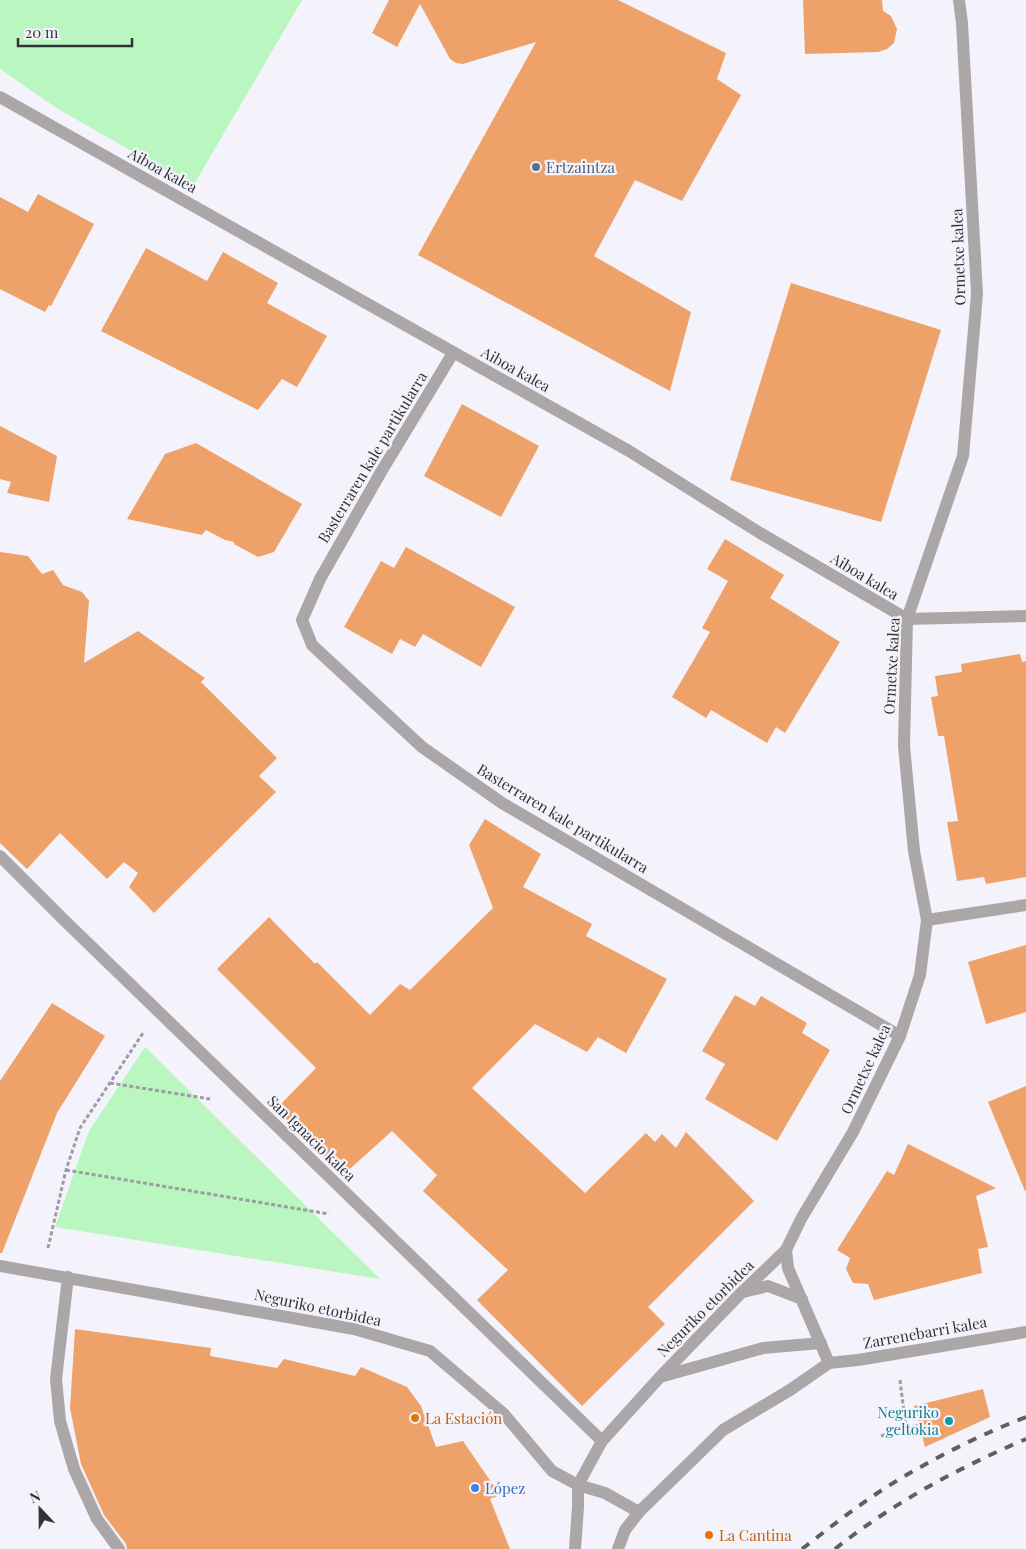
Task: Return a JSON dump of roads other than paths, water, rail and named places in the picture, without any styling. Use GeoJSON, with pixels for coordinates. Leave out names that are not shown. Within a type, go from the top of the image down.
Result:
{"type":"FeatureCollection","features":[{"type":"Feature","properties":{"kind":"street","name":"Ormetxe kalea"},"geometry":{"type":"LineString","coordinates":[[786,1250],[801,1219],[853,1132],[900,1036],[920,975],[927,920],[914,851],[904,746],[907,620],[963,456],[977,294],[959,0]]}},
{"type":"Feature","properties":{"kind":"street","name":"Aiboa kalea"},"geometry":{"type":"LineString","coordinates":[[0,97],[629,451],[760,533],[907,620],[1026,616]]}},
{"type":"Feature","properties":{"kind":"street","name":"Basterraren kale partikularra"},"geometry":{"type":"LineString","coordinates":[[454,353],[381,472],[320,579],[302,620],[312,645],[422,747],[502,803],[900,1036]]}},
{"type":"Feature","properties":{"kind":"street","name":"San Ignacio kalea"},"geometry":{"type":"LineString","coordinates":[[0,856],[255,1106],[602,1441]]}},
{"type":"Feature","properties":{"kind":"street"},"geometry":{"type":"LineString","coordinates":[[927,920],[1026,905]]}},
{"type":"Feature","properties":{"kind":"street"},"geometry":{"type":"LineString","coordinates":[[618,1549],[625,1530],[639,1512],[723,1430],[790,1390],[829,1363],[788,1268],[786,1250]]}},
{"type":"Feature","properties":{"kind":"street","name":"Neguriko etorbidea"},"geometry":{"type":"LineString","coordinates":[[576,1549],[578,1485],[602,1441],[660,1377],[741,1293],[786,1250]]}},
{"type":"Feature","properties":{"kind":"street","name":"Neguriko etorbidea"},"geometry":{"type":"LineString","coordinates":[[0,1266],[354,1329],[430,1351],[504,1414],[552,1471],[578,1485],[605,1493],[639,1512]]}},
{"type":"Feature","properties":{"kind":"street"},"geometry":{"type":"LineString","coordinates":[[68,1277],[56,1380],[60,1421],[74,1469],[97,1519],[119,1549]]}},
{"type":"Feature","properties":{"kind":"street"},"geometry":{"type":"LineString","coordinates":[[741,1293],[768,1286],[802,1299]]}},
{"type":"Feature","properties":{"kind":"street","name":"Zarrenebarri kalea"},"geometry":{"type":"LineString","coordinates":[[829,1363],[858,1360],[1026,1332]]}},
{"type":"Feature","properties":{"kind":"street"},"geometry":{"type":"LineString","coordinates":[[660,1377],[763,1348],[821,1343]]}},
{"type":"Feature","properties":{"kind":"railway"},"geometry":{"type":"LineString","coordinates":[[802,1549],[832,1525],[885,1488],[936,1458],[1026,1417]]}},
{"type":"Feature","properties":{"kind":"railway"},"geometry":{"type":"LineString","coordinates":[[835,1549],[880,1516],[951,1474],[1026,1439]]}},
{"type":"Feature","properties":{"kind":"place","name":"Ertzaintza"},"geometry":{"type":"Point","coordinates":[536,167]}},
{"type":"Feature","properties":{"kind":"place","name":"La Estación"},"geometry":{"type":"Point","coordinates":[415,1418]}},
{"type":"Feature","properties":{"kind":"place","name":"Neguriko geltokia"},"geometry":{"type":"Point","coordinates":[949,1421]}},
{"type":"Feature","properties":{"kind":"place","name":"López"},"geometry":{"type":"Point","coordinates":[475,1488]}},
{"type":"Feature","properties":{"kind":"place","name":"La Cantina"},"geometry":{"type":"Point","coordinates":[709,1535]}}]}
